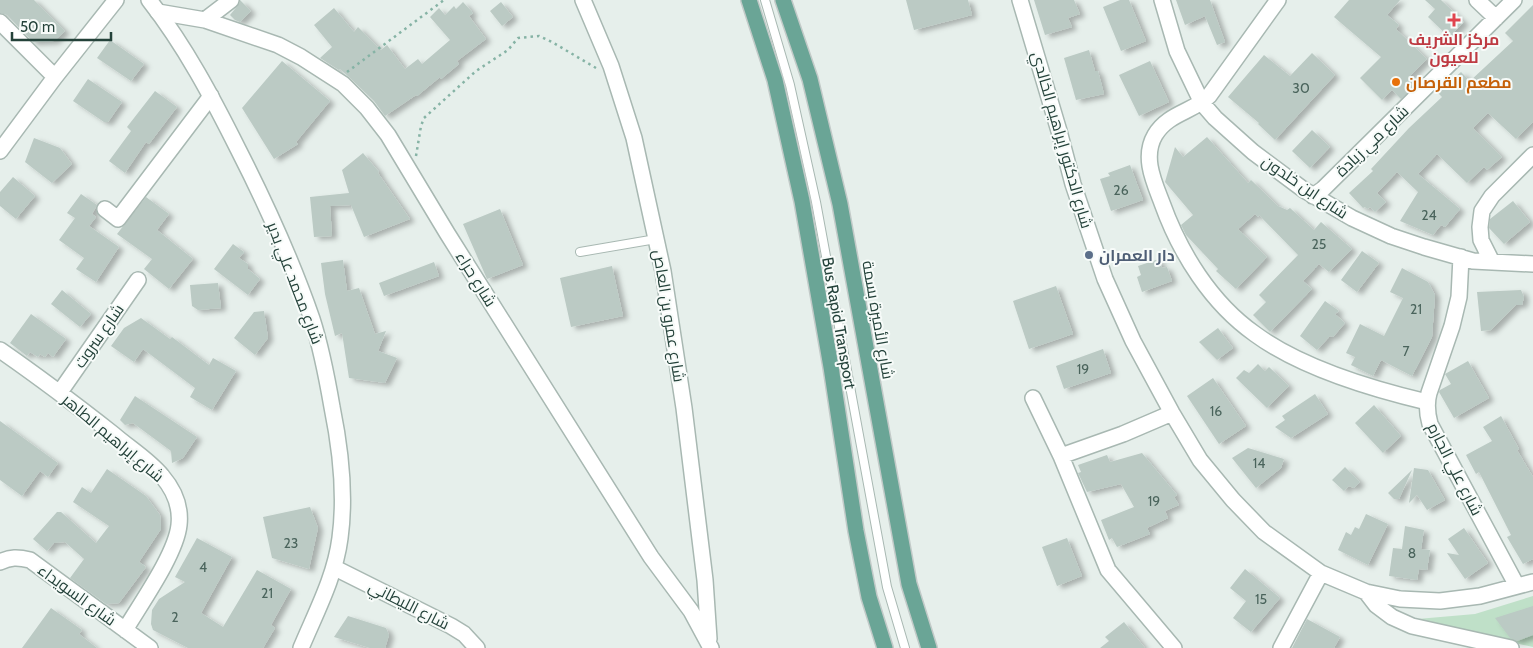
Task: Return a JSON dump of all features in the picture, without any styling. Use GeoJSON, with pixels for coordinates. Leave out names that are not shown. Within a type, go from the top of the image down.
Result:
{"type":"FeatureCollection","features":[{"type":"Feature","properties":{"kind":"main road"},"geometry":{"type":"LineString","coordinates":[[749,0],[776,80],[802,201],[831,367],[856,531],[869,596],[885,648]]}},
{"type":"Feature","properties":{"kind":"main road","name":"شارع الأميرة بسمة"},"geometry":{"type":"LineString","coordinates":[[783,0],[810,79],[840,204],[909,584],[929,648]]}},
{"type":"Feature","properties":{"kind":"street"},"geometry":{"type":"LineString","coordinates":[[0,151],[116,0]]}},
{"type":"Feature","properties":{"kind":"street"},"geometry":{"type":"LineString","coordinates":[[205,20],[231,0]]}},
{"type":"Feature","properties":{"kind":"street","name":"شارع عمرو بن العاص"},"geometry":{"type":"LineString","coordinates":[[582,0],[615,79],[634,138],[663,271],[684,408],[705,580],[710,645]]}},
{"type":"Feature","properties":{"kind":"street","name":"شارع الدكتور إبراهيم الخالدي"},"geometry":{"type":"LineString","coordinates":[[1020,0],[1073,184],[1105,279],[1133,341],[1172,413],[1200,460],[1233,500],[1264,532],[1321,574],[1366,592],[1400,599],[1440,601],[1480,596],[1533,582]]}},
{"type":"Feature","properties":{"kind":"street","name":"شارع ابن خلدون"},"geometry":{"type":"LineString","coordinates":[[1162,0],[1177,51],[1202,103],[1215,118],[1253,152],[1313,196],[1352,218],[1391,236],[1473,261],[1533,264]]}},
{"type":"Feature","properties":{"kind":"street"},"geometry":{"type":"LineString","coordinates":[[1278,0],[1221,80],[1202,103],[1162,124],[1154,136],[1149,154],[1150,172],[1172,231],[1204,282],[1228,312],[1255,334],[1306,363],[1392,394],[1426,402]]}},
{"type":"Feature","properties":{"kind":"street"},"geometry":{"type":"LineString","coordinates":[[1477,0],[1496,18]]}},
{"type":"Feature","properties":{"kind":"street","name":"شارع مي زيادة"},"geometry":{"type":"LineString","coordinates":[[1313,196],[1330,182],[1514,0]]}},
{"type":"Feature","properties":{"kind":"street","name":"شارع حراء"},"geometry":{"type":"LineString","coordinates":[[154,6],[205,20],[278,45],[302,57],[336,79],[367,108],[388,135],[452,242],[651,557],[690,611],[710,645]]}},
{"type":"Feature","properties":{"kind":"street","name":"شارع محمد علي بدير"},"geometry":{"type":"LineString","coordinates":[[154,6],[192,62],[253,178],[288,256],[312,320],[329,392],[343,471],[340,538],[335,568],[301,648]]}},
{"type":"Feature","properties":{"kind":"street"},"geometry":{"type":"LineString","coordinates":[[0,22],[55,77]]}},
{"type":"Feature","properties":{"kind":"street"},"geometry":{"type":"LineString","coordinates":[[105,208],[118,219],[211,96]]}},
{"type":"Feature","properties":{"kind":"street"},"geometry":{"type":"LineString","coordinates":[[1492,262],[1481,240],[1482,211],[1492,196],[1533,155]]}},
{"type":"Feature","properties":{"kind":"street","name":"شارع علي الجارم"},"geometry":{"type":"LineString","coordinates":[[1460,257],[1459,297],[1452,326],[1426,402],[1430,424],[1516,586]]}},
{"type":"Feature","properties":{"kind":"street","name":"شارع سروت"},"geometry":{"type":"LineString","coordinates":[[60,392],[138,280]]}},
{"type":"Feature","properties":{"kind":"street","name":"شارع إبراهيم الطاهر"},"geometry":{"type":"LineString","coordinates":[[0,350],[60,392],[162,476],[176,499],[180,513],[179,528],[174,546],[125,630]]}},
{"type":"Feature","properties":{"kind":"street"},"geometry":{"type":"LineString","coordinates":[[1033,398],[1061,456],[1108,570],[1174,648]]}},
{"type":"Feature","properties":{"kind":"street"},"geometry":{"type":"LineString","coordinates":[[1061,456],[1123,434],[1172,413]]}},
{"type":"Feature","properties":{"kind":"street","name":"شارع السويداء"},"geometry":{"type":"LineString","coordinates":[[0,562],[18,557],[30,560],[150,648]]}},
{"type":"Feature","properties":{"kind":"street","name":"شارع الليطاني"},"geometry":{"type":"LineString","coordinates":[[335,568],[444,622],[464,634],[478,648]]}},
{"type":"Feature","properties":{"kind":"street"},"geometry":{"type":"LineString","coordinates":[[1281,648],[1321,574]]}},
{"type":"Feature","properties":{"kind":"street","name":"شارع الدكتور إبراهيم الخالدي"},"geometry":{"type":"LineString","coordinates":[[1366,592],[1376,605],[1392,617],[1412,626],[1511,648]]}},
{"type":"Feature","properties":{"kind":"lane","name":"Bus Rapid Transport"},"geometry":{"type":"LineString","coordinates":[[765,0],[790,85],[816,202],[887,587],[905,648]]}},
{"type":"Feature","properties":{"kind":"lane"},"geometry":{"type":"LineString","coordinates":[[580,252],[656,239]]}},
{"type":"Feature","properties":{"kind":"path"},"geometry":{"type":"LineString","coordinates":[[336,79],[444,0]]}},
{"type":"Feature","properties":{"kind":"path"},"geometry":{"type":"LineString","coordinates":[[410,172],[416,162],[421,126],[424,118],[476,70],[508,50],[518,38],[539,36],[615,79]]}},
{"type":"Feature","properties":{"kind":"green space"},"geometry":{"type":"Polygon","coordinates":[[[1533,596],[1533,647],[1406,620],[1475,614],[1533,596]]]}},
{"type":"Feature","properties":{"kind":"building"},"geometry":{"type":"Polygon","coordinates":[[[0,0],[34,0],[65,31],[54,41],[33,42],[7,15],[0,13],[0,0]]]}},
{"type":"Feature","properties":{"kind":"building"},"geometry":{"type":"Polygon","coordinates":[[[240,0],[251,11],[240,22],[230,15],[240,0]]]}},
{"type":"Feature","properties":{"kind":"building"},"geometry":{"type":"Polygon","coordinates":[[[906,0],[968,0],[972,15],[914,30],[906,0]]]}},
{"type":"Feature","properties":{"kind":"building"},"geometry":{"type":"Polygon","coordinates":[[[1034,0],[1074,0],[1080,14],[1068,18],[1072,27],[1045,35],[1034,0]]]}},
{"type":"Feature","properties":{"kind":"building"},"geometry":{"type":"Polygon","coordinates":[[[1120,0],[1129,0],[1146,41],[1121,51],[1103,7],[1120,0]]]}},
{"type":"Feature","properties":{"kind":"building"},"geometry":{"type":"Polygon","coordinates":[[[1176,0],[1210,0],[1225,42],[1217,45],[1205,16],[1185,25],[1176,0]]]}},
{"type":"Feature","properties":{"kind":"building"},"geometry":{"type":"Polygon","coordinates":[[[1349,0],[1400,0],[1387,15],[1399,25],[1396,29],[1427,59],[1408,78],[1415,85],[1401,99],[1392,90],[1382,100],[1360,78],[1381,57],[1334,17],[1349,0]]]}},
{"type":"Feature","properties":{"kind":"building"},"geometry":{"type":"Polygon","coordinates":[[[1425,0],[1441,0],[1464,22],[1449,37],[1428,17],[1435,9],[1425,0]]]}},
{"type":"Feature","properties":{"kind":"building"},"geometry":{"type":"Polygon","coordinates":[[[463,2],[473,13],[469,16],[486,39],[457,61],[459,64],[441,79],[440,77],[417,96],[385,116],[374,101],[349,77],[340,69],[320,58],[332,47],[314,25],[334,8],[354,32],[358,27],[381,50],[387,45],[405,69],[418,59],[422,64],[450,40],[430,17],[439,8],[445,15],[454,6],[456,9],[463,2]]]}},
{"type":"Feature","properties":{"kind":"building"},"geometry":{"type":"Polygon","coordinates":[[[501,2],[513,17],[502,26],[490,11],[501,2]]]}},
{"type":"Feature","properties":{"kind":"building"},"geometry":{"type":"Polygon","coordinates":[[[1533,5],[1533,122],[1516,139],[1488,113],[1473,128],[1502,157],[1487,170],[1484,167],[1467,183],[1437,154],[1418,174],[1460,209],[1445,227],[1441,225],[1433,235],[1400,221],[1418,192],[1397,172],[1377,193],[1386,202],[1375,212],[1370,207],[1367,209],[1363,208],[1349,193],[1373,171],[1371,169],[1409,128],[1442,97],[1438,93],[1461,72],[1470,81],[1513,41],[1505,33],[1533,5]]]}},
{"type":"Feature","properties":{"kind":"building"},"geometry":{"type":"Polygon","coordinates":[[[110,40],[144,64],[131,81],[97,58],[110,40]]]}},
{"type":"Feature","properties":{"kind":"building"},"geometry":{"type":"Polygon","coordinates":[[[1089,50],[1095,71],[1098,71],[1104,94],[1076,100],[1064,58],[1089,50]]]}},
{"type":"Feature","properties":{"kind":"building"},"geometry":{"type":"Polygon","coordinates":[[[1312,53],[1335,75],[1275,140],[1259,123],[1228,97],[1264,55],[1290,76],[1312,53]]]}},
{"type":"Feature","properties":{"kind":"building"},"geometry":{"type":"Polygon","coordinates":[[[282,61],[330,101],[296,142],[298,144],[274,159],[242,108],[282,61]]]}},
{"type":"Feature","properties":{"kind":"building"},"geometry":{"type":"Polygon","coordinates":[[[1150,61],[1169,102],[1139,116],[1119,75],[1150,61]]]}},
{"type":"Feature","properties":{"kind":"building"},"geometry":{"type":"Polygon","coordinates":[[[88,79],[122,102],[108,122],[104,122],[73,101],[88,79]]]}},
{"type":"Feature","properties":{"kind":"building"},"geometry":{"type":"Polygon","coordinates":[[[155,91],[177,107],[149,144],[146,142],[125,173],[109,161],[131,131],[127,127],[155,91]]]}},
{"type":"Feature","properties":{"kind":"building"},"geometry":{"type":"Polygon","coordinates":[[[1312,130],[1330,147],[1310,168],[1292,151],[1312,130]]]}},
{"type":"Feature","properties":{"kind":"building"},"geometry":{"type":"Polygon","coordinates":[[[1207,137],[1248,183],[1251,180],[1278,206],[1287,210],[1290,208],[1314,230],[1321,222],[1352,249],[1329,272],[1319,264],[1303,281],[1312,289],[1270,332],[1253,315],[1266,302],[1259,295],[1298,255],[1259,215],[1258,217],[1255,214],[1238,229],[1267,257],[1236,289],[1216,271],[1218,269],[1186,235],[1181,225],[1193,215],[1165,182],[1175,147],[1183,157],[1207,137]]]}},
{"type":"Feature","properties":{"kind":"building"},"geometry":{"type":"Polygon","coordinates":[[[34,138],[60,148],[72,164],[52,183],[25,162],[34,138]]]}},
{"type":"Feature","properties":{"kind":"building"},"geometry":{"type":"Polygon","coordinates":[[[363,153],[379,172],[410,219],[364,237],[351,205],[330,206],[332,236],[314,237],[310,197],[349,193],[342,170],[363,153]]]}},
{"type":"Feature","properties":{"kind":"building"},"geometry":{"type":"Polygon","coordinates":[[[1130,165],[1143,200],[1111,211],[1100,179],[1110,176],[1108,173],[1130,165]]]}},
{"type":"Feature","properties":{"kind":"building"},"geometry":{"type":"Polygon","coordinates":[[[13,177],[35,196],[16,219],[0,206],[0,192],[13,177]]]}},
{"type":"Feature","properties":{"kind":"building"},"geometry":{"type":"Polygon","coordinates":[[[81,194],[97,205],[92,214],[96,217],[89,226],[119,247],[96,282],[76,269],[84,258],[59,240],[75,218],[67,213],[81,194]]]}},
{"type":"Feature","properties":{"kind":"building"},"geometry":{"type":"Polygon","coordinates":[[[146,197],[169,214],[157,230],[193,259],[169,289],[144,269],[152,259],[117,234],[146,197]]]}},
{"type":"Feature","properties":{"kind":"building"},"geometry":{"type":"Polygon","coordinates":[[[1513,201],[1530,222],[1504,244],[1489,228],[1490,219],[1513,201]]]}},
{"type":"Feature","properties":{"kind":"building"},"geometry":{"type":"Polygon","coordinates":[[[500,209],[523,265],[487,279],[463,224],[500,209]]]}},
{"type":"Feature","properties":{"kind":"building"},"geometry":{"type":"Polygon","coordinates":[[[233,244],[244,252],[239,258],[248,264],[248,269],[260,279],[248,295],[214,269],[233,244]]]}},
{"type":"Feature","properties":{"kind":"building"},"geometry":{"type":"Polygon","coordinates":[[[1362,251],[1379,263],[1357,292],[1341,280],[1362,251]]]}},
{"type":"Feature","properties":{"kind":"building"},"geometry":{"type":"Polygon","coordinates":[[[1159,259],[1162,268],[1167,267],[1172,281],[1142,292],[1137,277],[1141,275],[1138,266],[1159,259]]]}},
{"type":"Feature","properties":{"kind":"building"},"geometry":{"type":"Polygon","coordinates":[[[343,260],[347,291],[359,288],[375,334],[386,331],[378,351],[397,358],[385,383],[349,378],[342,333],[335,336],[325,294],[321,263],[343,260]]]}},
{"type":"Feature","properties":{"kind":"building"},"geometry":{"type":"Polygon","coordinates":[[[434,262],[439,276],[384,296],[379,283],[434,262]]]}},
{"type":"Feature","properties":{"kind":"building"},"geometry":{"type":"Polygon","coordinates":[[[612,266],[623,316],[571,327],[560,278],[612,266]]]}},
{"type":"Feature","properties":{"kind":"building"},"geometry":{"type":"Polygon","coordinates":[[[1402,268],[1428,282],[1435,295],[1432,337],[1412,376],[1381,360],[1373,376],[1351,365],[1355,357],[1346,353],[1360,324],[1384,336],[1403,298],[1390,292],[1402,268]]]}},
{"type":"Feature","properties":{"kind":"building"},"geometry":{"type":"Polygon","coordinates":[[[218,283],[221,308],[198,310],[192,306],[190,285],[218,283]]]}},
{"type":"Feature","properties":{"kind":"building"},"geometry":{"type":"Polygon","coordinates":[[[1056,286],[1073,334],[1029,349],[1013,301],[1056,286]]]}},
{"type":"Feature","properties":{"kind":"building"},"geometry":{"type":"Polygon","coordinates":[[[62,290],[91,314],[80,327],[51,304],[62,290]]]}},
{"type":"Feature","properties":{"kind":"building"},"geometry":{"type":"Polygon","coordinates":[[[1521,290],[1524,297],[1522,305],[1516,305],[1491,330],[1481,331],[1477,292],[1521,290]]]}},
{"type":"Feature","properties":{"kind":"building"},"geometry":{"type":"Polygon","coordinates":[[[1325,301],[1339,311],[1335,314],[1345,323],[1333,337],[1330,336],[1317,350],[1300,336],[1325,301]]]}},
{"type":"Feature","properties":{"kind":"building"},"geometry":{"type":"Polygon","coordinates":[[[264,311],[268,338],[255,355],[234,338],[254,312],[264,311]]]}},
{"type":"Feature","properties":{"kind":"building"},"geometry":{"type":"Polygon","coordinates":[[[31,314],[66,339],[53,357],[48,353],[45,357],[40,354],[38,357],[30,352],[27,356],[10,343],[31,314]]]}},
{"type":"Feature","properties":{"kind":"building"},"geometry":{"type":"Polygon","coordinates":[[[141,318],[170,339],[172,337],[209,365],[213,358],[236,371],[212,410],[190,397],[195,388],[143,349],[134,362],[111,346],[124,328],[141,318]]]}},
{"type":"Feature","properties":{"kind":"building"},"geometry":{"type":"Polygon","coordinates":[[[1218,328],[1233,348],[1217,360],[1199,342],[1218,328]]]}},
{"type":"Feature","properties":{"kind":"building"},"geometry":{"type":"Polygon","coordinates":[[[1103,349],[1111,373],[1064,389],[1056,366],[1103,349]]]}},
{"type":"Feature","properties":{"kind":"building"},"geometry":{"type":"Polygon","coordinates":[[[1468,361],[1489,398],[1454,418],[1439,392],[1451,384],[1445,374],[1468,361]]]}},
{"type":"Feature","properties":{"kind":"building"},"geometry":{"type":"Polygon","coordinates":[[[1258,364],[1265,371],[1269,367],[1289,386],[1267,408],[1236,378],[1244,370],[1249,373],[1258,364]]]}},
{"type":"Feature","properties":{"kind":"building"},"geometry":{"type":"Polygon","coordinates":[[[1213,378],[1246,426],[1219,444],[1187,396],[1213,378]]]}},
{"type":"Feature","properties":{"kind":"building"},"geometry":{"type":"Polygon","coordinates":[[[1315,394],[1328,414],[1291,438],[1275,427],[1285,420],[1282,416],[1315,394]]]}},
{"type":"Feature","properties":{"kind":"building"},"geometry":{"type":"Polygon","coordinates":[[[135,396],[197,437],[183,458],[172,463],[171,451],[133,423],[125,425],[120,420],[135,396]]]}},
{"type":"Feature","properties":{"kind":"building"},"geometry":{"type":"Polygon","coordinates":[[[1374,405],[1401,436],[1383,453],[1355,423],[1374,405]]]}},
{"type":"Feature","properties":{"kind":"building"},"geometry":{"type":"Polygon","coordinates":[[[1501,416],[1519,449],[1517,450],[1533,477],[1533,559],[1523,564],[1507,537],[1511,535],[1479,472],[1476,474],[1466,455],[1492,441],[1483,427],[1501,416]]]}},
{"type":"Feature","properties":{"kind":"building"},"geometry":{"type":"Polygon","coordinates":[[[0,421],[58,463],[48,477],[40,471],[22,496],[0,480],[0,421]]]}},
{"type":"Feature","properties":{"kind":"building"},"geometry":{"type":"Polygon","coordinates":[[[1248,448],[1284,459],[1281,468],[1256,488],[1232,458],[1248,448]]]}},
{"type":"Feature","properties":{"kind":"building"},"geometry":{"type":"Polygon","coordinates":[[[1142,453],[1177,495],[1174,497],[1179,505],[1165,511],[1168,518],[1147,528],[1150,534],[1117,547],[1112,538],[1109,540],[1101,520],[1134,507],[1121,484],[1087,492],[1078,473],[1081,472],[1078,465],[1107,455],[1110,462],[1142,453]]]}},
{"type":"Feature","properties":{"kind":"building"},"geometry":{"type":"Polygon","coordinates":[[[1345,467],[1360,482],[1354,488],[1349,486],[1344,491],[1332,480],[1345,467]]]}},
{"type":"Feature","properties":{"kind":"building"},"geometry":{"type":"Polygon","coordinates":[[[1414,468],[1428,470],[1445,500],[1427,510],[1417,495],[1409,503],[1414,468]]]}},
{"type":"Feature","properties":{"kind":"building"},"geometry":{"type":"Polygon","coordinates":[[[107,469],[146,496],[160,515],[161,529],[139,562],[146,567],[119,603],[106,604],[70,578],[84,559],[65,542],[54,543],[47,551],[33,539],[57,512],[61,512],[96,543],[109,526],[73,502],[82,487],[91,493],[107,469]]]}},
{"type":"Feature","properties":{"kind":"building"},"geometry":{"type":"Polygon","coordinates":[[[1412,470],[1399,499],[1394,499],[1388,493],[1412,470]]]}},
{"type":"Feature","properties":{"kind":"building"},"geometry":{"type":"Polygon","coordinates":[[[310,507],[318,528],[309,569],[272,558],[263,517],[310,507]]]}},
{"type":"Feature","properties":{"kind":"building"},"geometry":{"type":"Polygon","coordinates":[[[1366,514],[1388,524],[1368,565],[1338,550],[1346,532],[1351,535],[1355,527],[1359,529],[1366,514]]]}},
{"type":"Feature","properties":{"kind":"building"},"geometry":{"type":"Polygon","coordinates":[[[1405,526],[1424,530],[1421,549],[1430,550],[1427,570],[1419,569],[1417,580],[1389,576],[1393,548],[1402,549],[1405,526]]]}},
{"type":"Feature","properties":{"kind":"building"},"geometry":{"type":"Polygon","coordinates":[[[1464,528],[1488,563],[1465,579],[1447,553],[1459,555],[1448,539],[1464,528]]]}},
{"type":"Feature","properties":{"kind":"building"},"geometry":{"type":"Polygon","coordinates":[[[197,538],[232,557],[201,613],[223,627],[257,570],[291,589],[271,625],[275,628],[263,648],[188,648],[153,630],[151,624],[152,610],[159,599],[185,582],[175,577],[197,538]]]}},
{"type":"Feature","properties":{"kind":"building"},"geometry":{"type":"Polygon","coordinates":[[[1067,538],[1082,576],[1057,586],[1042,547],[1067,538]]]}},
{"type":"Feature","properties":{"kind":"building"},"geometry":{"type":"Polygon","coordinates":[[[1245,569],[1280,598],[1251,632],[1233,618],[1246,601],[1230,588],[1245,569]]]}},
{"type":"Feature","properties":{"kind":"building"},"geometry":{"type":"Polygon","coordinates":[[[1533,606],[1533,635],[1517,641],[1510,638],[1495,618],[1533,606]]]}},
{"type":"Feature","properties":{"kind":"building"},"geometry":{"type":"Polygon","coordinates":[[[51,608],[82,630],[79,634],[97,648],[22,648],[51,608]]]}},
{"type":"Feature","properties":{"kind":"building"},"geometry":{"type":"Polygon","coordinates":[[[348,616],[386,628],[389,635],[385,648],[370,648],[334,637],[348,616]]]}},
{"type":"Feature","properties":{"kind":"building"},"geometry":{"type":"Polygon","coordinates":[[[1307,619],[1340,637],[1334,648],[1292,648],[1307,619]]]}},
{"type":"Feature","properties":{"kind":"building"},"geometry":{"type":"Polygon","coordinates":[[[1124,622],[1145,648],[1100,648],[1109,641],[1105,637],[1124,622]]]}},
{"type":"Feature","properties":{"kind":"place","name":"مركز الشريف للعيون"},"geometry":{"type":"Point","coordinates":[1454,20]}},
{"type":"Feature","properties":{"kind":"place","name":"مطعم القرصان"},"geometry":{"type":"Point","coordinates":[1396,82]}},
{"type":"Feature","properties":{"kind":"place","name":"دار العمران"},"geometry":{"type":"Point","coordinates":[1089,255]}}]}
